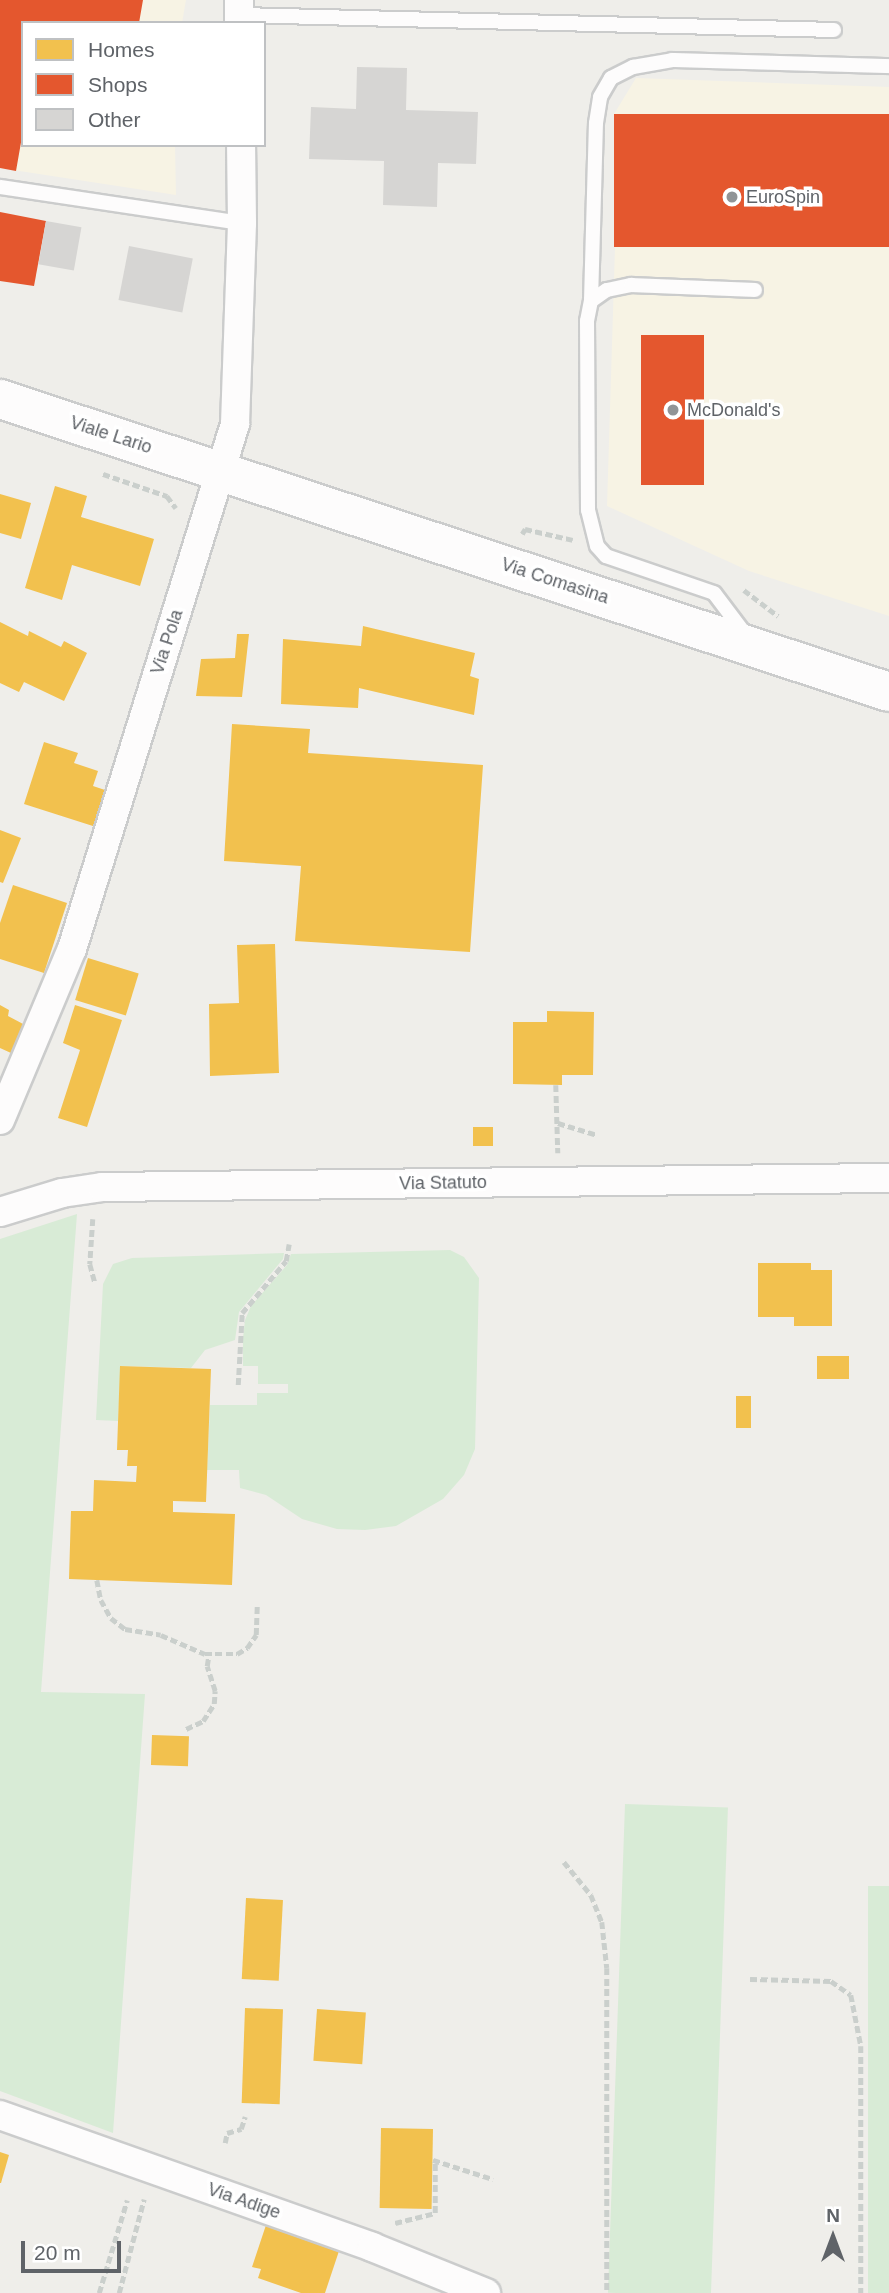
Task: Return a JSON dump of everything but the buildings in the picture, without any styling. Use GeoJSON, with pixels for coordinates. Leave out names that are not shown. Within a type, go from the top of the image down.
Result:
{"type":"FeatureCollection","features":[{"type":"Feature","properties":{"kind":"main road","name":"Viale Lario"},"geometry":{"type":"LineString","coordinates":[[0,399],[221,472]]}},
{"type":"Feature","properties":{"kind":"main road","name":"Via Comasina"},"geometry":{"type":"LineString","coordinates":[[221,472],[889,692]]}},
{"type":"Feature","properties":{"kind":"street","name":"Via Pola"},"geometry":{"type":"LineString","coordinates":[[0,1120],[72,949],[235,424],[242,223],[241,147]]}},
{"type":"Feature","properties":{"kind":"street","name":"Via Statuto"},"geometry":{"type":"LineString","coordinates":[[0,1212],[62,1193],[102,1187],[889,1178]]}},
{"type":"Feature","properties":{"kind":"street","name":"Via Adige"},"geometry":{"type":"LineString","coordinates":[[0,2115],[372,2247],[486,2293]]}},
{"type":"Feature","properties":{"kind":"lane"},"geometry":{"type":"LineString","coordinates":[[239,13],[834,30]]}},
{"type":"Feature","properties":{"kind":"lane"},"geometry":{"type":"LineString","coordinates":[[755,647],[714,593],[606,556],[597,546],[588,510],[587,321],[591,301],[596,123],[600,97],[611,78],[633,67],[672,60],[889,66]]}},
{"type":"Feature","properties":{"kind":"lane"},"geometry":{"type":"LineString","coordinates":[[0,187],[242,223]]}},
{"type":"Feature","properties":{"kind":"lane"},"geometry":{"type":"LineString","coordinates":[[591,301],[607,290],[631,285],[755,290]]}},
{"type":"Feature","properties":{"kind":"path"},"geometry":{"type":"LineString","coordinates":[[90,470],[167,496],[200,540]]}},
{"type":"Feature","properties":{"kind":"path"},"geometry":{"type":"LineString","coordinates":[[556,1085],[558,1154]]}},
{"type":"Feature","properties":{"kind":"path"},"geometry":{"type":"LineString","coordinates":[[558,1123],[595,1134]]}},
{"type":"Feature","properties":{"kind":"path"},"geometry":{"type":"LineString","coordinates":[[93,1213],[90,1264],[95,1283]]}},
{"type":"Feature","properties":{"kind":"path"},"geometry":{"type":"LineString","coordinates":[[238,1385],[242,1313],[286,1261],[289,1244]]}},
{"type":"Feature","properties":{"kind":"path"},"geometry":{"type":"LineString","coordinates":[[97,1580],[101,1600],[111,1619],[125,1629],[161,1635],[209,1654],[237,1654],[247,1648],[256,1634],[257,1604]]}},
{"type":"Feature","properties":{"kind":"path"},"geometry":{"type":"LineString","coordinates":[[186,1729],[204,1721],[214,1704],[215,1691],[206,1666],[209,1654]]}},
{"type":"Feature","properties":{"kind":"path"},"geometry":{"type":"LineString","coordinates":[[564,1862],[592,1895],[602,1922],[607,1968],[607,2293]]}},
{"type":"Feature","properties":{"kind":"path"},"geometry":{"type":"LineString","coordinates":[[750,1979],[831,1981],[851,1995],[861,2046],[861,2293]]}},
{"type":"Feature","properties":{"kind":"path"},"geometry":{"type":"LineString","coordinates":[[225,2143],[227,2133],[241,2129],[245,2117]]}},
{"type":"Feature","properties":{"kind":"path"},"geometry":{"type":"LineString","coordinates":[[387,2224],[435,2213],[434,2160],[492,2179]]}},
{"type":"Feature","properties":{"kind":"path"},"geometry":{"type":"LineString","coordinates":[[119,2293],[144,2198]]}},
{"type":"Feature","properties":{"kind":"path"},"geometry":{"type":"LineString","coordinates":[[99,2293],[127,2200]]}},
{"type":"Feature","properties":{"kind":"shaded area"},"geometry":{"type":"Polygon","coordinates":[[[0,0],[186,0],[182,21],[21,21],[21,147],[175,147],[176,195],[0,168],[0,0]]]}},
{"type":"Feature","properties":{"kind":"shaded area"},"geometry":{"type":"Polygon","coordinates":[[[636,78],[889,87],[889,616],[749,571],[607,506],[615,247],[614,114],[636,78]]]}},
{"type":"Feature","properties":{"kind":"green space"},"geometry":{"type":"Polygon","coordinates":[[[77,1214],[41,1692],[145,1694],[113,2133],[0,2091],[0,1239],[77,1214]]]}},
{"type":"Feature","properties":{"kind":"green space"},"geometry":{"type":"Polygon","coordinates":[[[450,1250],[464,1257],[479,1278],[475,1449],[464,1475],[443,1499],[396,1526],[365,1530],[337,1529],[302,1519],[266,1495],[240,1488],[239,1470],[207,1470],[210,1405],[257,1405],[257,1393],[288,1393],[288,1384],[258,1384],[258,1366],[243,1366],[243,1338],[245,1320],[251,1306],[287,1265],[291,1254],[450,1250]]]}},
{"type":"Feature","properties":{"kind":"green space"},"geometry":{"type":"Polygon","coordinates":[[[284,1253],[283,1259],[239,1312],[235,1340],[205,1350],[191,1368],[121,1366],[118,1421],[96,1420],[103,1284],[113,1264],[132,1258],[284,1253]]]}},
{"type":"Feature","properties":{"kind":"green space"},"geometry":{"type":"Polygon","coordinates":[[[625,1804],[728,1808],[711,2293],[608,2293],[625,1804]]]}},
{"type":"Feature","properties":{"kind":"green space"},"geometry":{"type":"Polygon","coordinates":[[[868,1886],[889,1886],[889,2293],[868,2293],[868,1886]]]}},
{"type":"Feature","properties":{"kind":"place","name":"EuroSpin"},"geometry":{"type":"Point","coordinates":[732,197]}},
{"type":"Feature","properties":{"kind":"place","name":"McDonald's"},"geometry":{"type":"Point","coordinates":[673,410]}}]}
